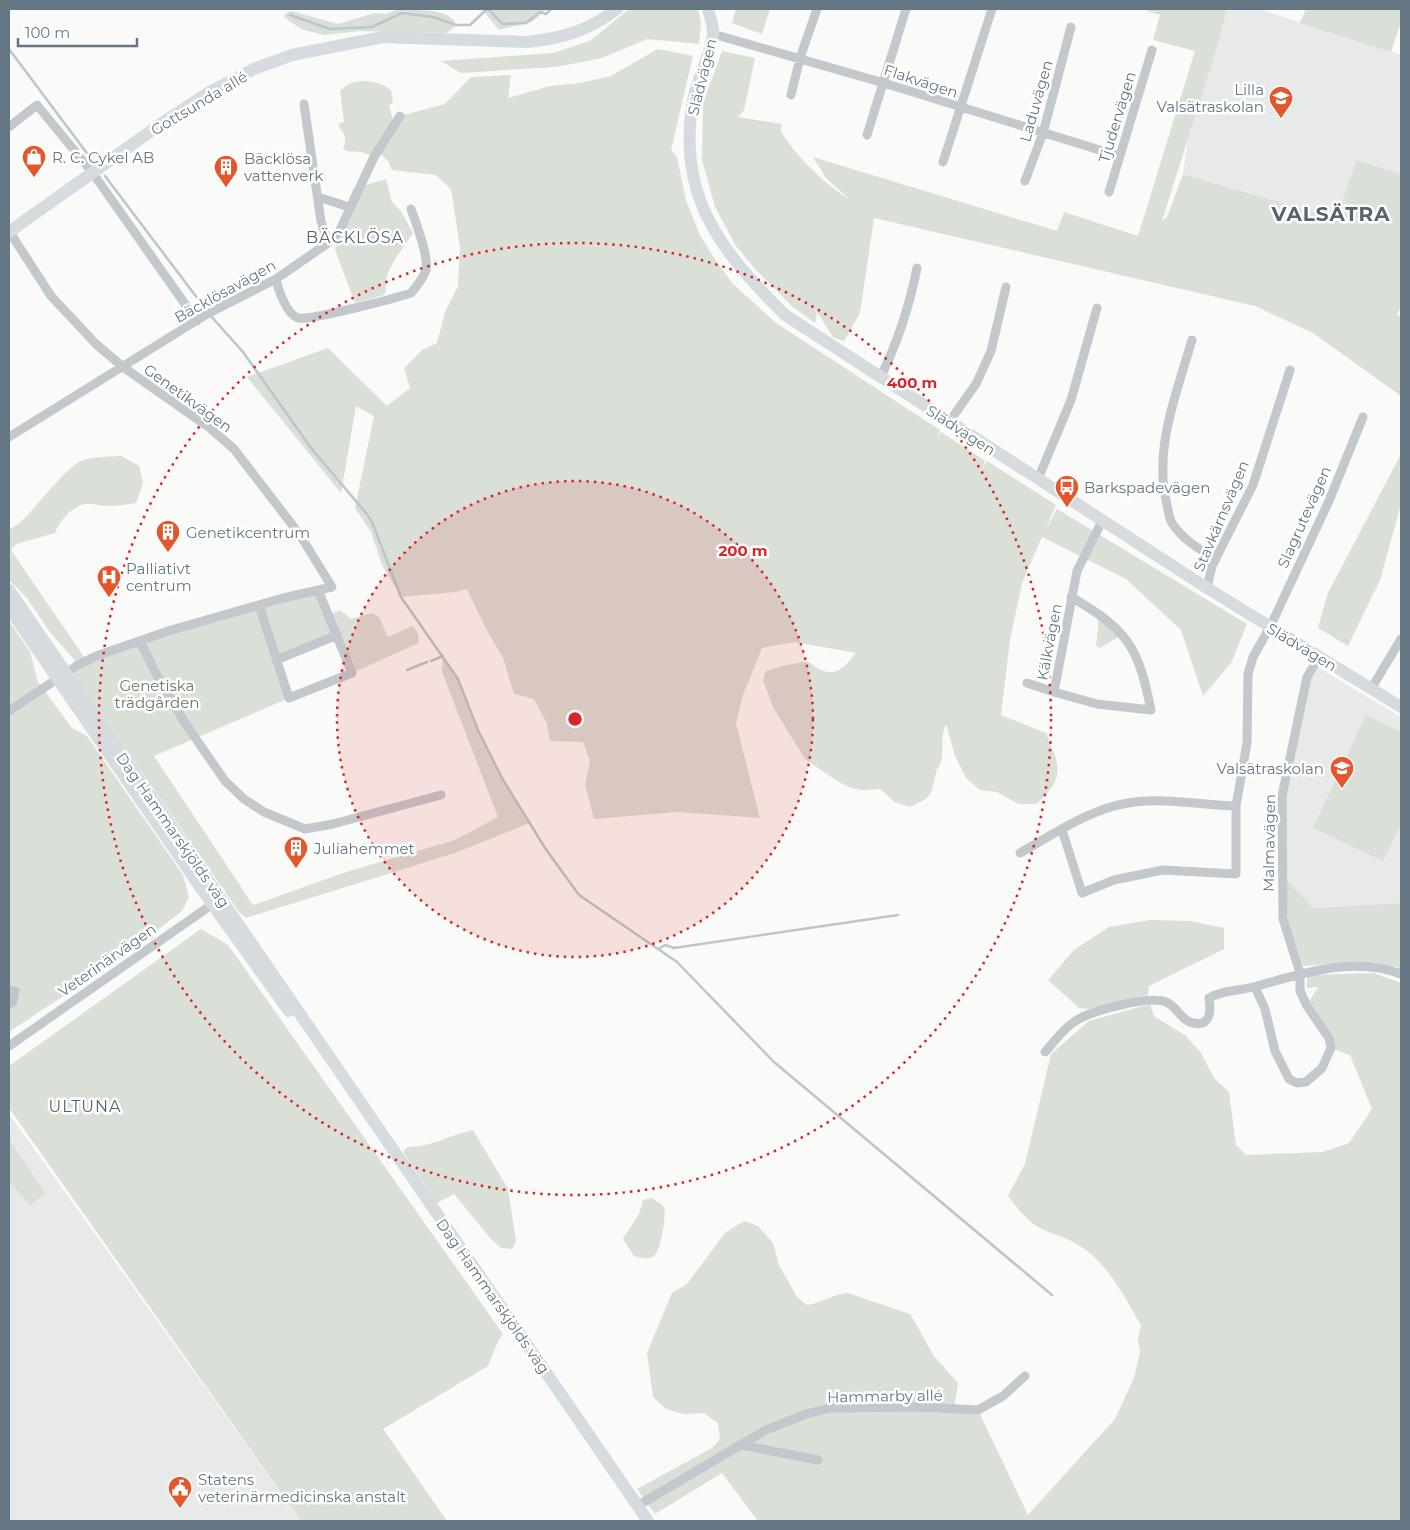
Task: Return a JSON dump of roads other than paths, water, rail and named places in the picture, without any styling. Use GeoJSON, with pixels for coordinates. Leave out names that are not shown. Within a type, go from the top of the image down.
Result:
{"type":"FeatureCollection","features":[{"type":"Feature","properties":{"kind":"street","name":"Gottsunda allé"},"geometry":{"type":"LineString","coordinates":[[9,232],[92,172],[211,91],[254,69],[292,55],[383,37],[527,42],[549,39],[574,33],[597,24],[617,9]]}},
{"type":"Feature","properties":{"kind":"street","name":"Slädvägen"},"geometry":{"type":"LineString","coordinates":[[708,9],[713,34],[693,100],[690,128],[690,157],[697,192],[711,226],[744,274],[785,315],[880,378],[1207,588],[1401,707]]}},
{"type":"Feature","properties":{"kind":"street"},"geometry":{"type":"LineString","coordinates":[[791,95],[800,58],[817,9]]}},
{"type":"Feature","properties":{"kind":"street"},"geometry":{"type":"LineString","coordinates":[[867,135],[906,9]]}},
{"type":"Feature","properties":{"kind":"street"},"geometry":{"type":"LineString","coordinates":[[943,162],[962,108],[992,9]]}},
{"type":"Feature","properties":{"kind":"street","name":"Laduvägen"},"geometry":{"type":"LineString","coordinates":[[1025,181],[1043,133],[1071,27]]}},
{"type":"Feature","properties":{"kind":"street","name":"Flakvägen"},"geometry":{"type":"LineString","coordinates":[[713,34],[884,83],[1119,156]]}},
{"type":"Feature","properties":{"kind":"street","name":"Tjudervägen"},"geometry":{"type":"LineString","coordinates":[[1108,192],[1152,50]]}},
{"type":"Feature","properties":{"kind":"street"},"geometry":{"type":"LineString","coordinates":[[9,127],[37,104],[92,172],[197,322]]}},
{"type":"Feature","properties":{"kind":"street"},"geometry":{"type":"LineString","coordinates":[[304,104],[321,221],[328,243]]}},
{"type":"Feature","properties":{"kind":"street","name":"Bäcklösavägen"},"geometry":{"type":"LineString","coordinates":[[9,437],[209,313],[276,279],[328,243],[339,232],[374,157],[400,116]]}},
{"type":"Feature","properties":{"kind":"street"},"geometry":{"type":"LineString","coordinates":[[318,197],[350,207]]}},
{"type":"Feature","properties":{"kind":"street"},"geometry":{"type":"LineString","coordinates":[[276,279],[280,295],[292,314],[298,318],[315,317],[411,292],[419,283],[426,268],[421,241],[411,209]]}},
{"type":"Feature","properties":{"kind":"street","name":"Genetikvägen"},"geometry":{"type":"LineString","coordinates":[[9,232],[51,296],[96,344],[123,367],[210,428],[234,450],[300,535],[332,587],[318,590]]}},
{"type":"Feature","properties":{"kind":"street"},"geometry":{"type":"LineString","coordinates":[[880,378],[896,348],[908,312],[917,268]]}},
{"type":"Feature","properties":{"kind":"street"},"geometry":{"type":"LineString","coordinates":[[949,422],[976,384],[991,351],[1006,287]]}},
{"type":"Feature","properties":{"kind":"street"},"geometry":{"type":"LineString","coordinates":[[1038,479],[1071,400],[1097,308]]}},
{"type":"Feature","properties":{"kind":"street"},"geometry":{"type":"LineString","coordinates":[[1192,340],[1169,420],[1162,462],[1165,499],[1170,521],[1185,540],[1216,559]]}},
{"type":"Feature","properties":{"kind":"street","name":"Stavkärnsvägen"},"geometry":{"type":"LineString","coordinates":[[1207,588],[1216,559],[1253,484],[1290,370]]}},
{"type":"Feature","properties":{"kind":"street","name":"Slagrutevägen"},"geometry":{"type":"LineString","coordinates":[[1062,830],[1082,894],[1114,880],[1138,873],[1163,870],[1236,874],[1236,806],[1247,743],[1248,674],[1252,657],[1270,627],[1329,501],[1362,417]]}},
{"type":"Feature","properties":{"kind":"street","name":"Kälkvägen"},"geometry":{"type":"LineString","coordinates":[[1054,692],[1077,571],[1102,521]]}},
{"type":"Feature","properties":{"kind":"street","name":"Dag Hammarskjölds väg"},"geometry":{"type":"LineString","coordinates":[[9,590],[60,676]]}},
{"type":"Feature","properties":{"kind":"street"},"geometry":{"type":"LineString","coordinates":[[9,711],[86,660],[140,640],[258,605],[318,590],[352,673],[289,698],[258,605]]}},
{"type":"Feature","properties":{"kind":"street","name":"Kälkvägen"},"geometry":{"type":"LineString","coordinates":[[1028,683],[1097,704],[1151,710],[1144,672],[1127,638],[1105,616],[1072,597]]}},
{"type":"Feature","properties":{"kind":"street","name":"Dag Hammarskjölds väg"},"geometry":{"type":"LineString","coordinates":[[9,608],[60,676],[216,902],[339,1070],[648,1521]]}},
{"type":"Feature","properties":{"kind":"street"},"geometry":{"type":"LineString","coordinates":[[276,660],[337,635]]}},
{"type":"Feature","properties":{"kind":"street"},"geometry":{"type":"LineString","coordinates":[[140,640],[154,670],[183,720],[224,781],[244,799],[264,812],[305,829],[334,824],[441,795]]}},
{"type":"Feature","properties":{"kind":"street"},"geometry":{"type":"LineString","coordinates":[[1371,689],[1401,640]]}},
{"type":"Feature","properties":{"kind":"street","name":"Malmavägen"},"geometry":{"type":"LineString","coordinates":[[1255,987],[1265,1009],[1275,1051],[1289,1079],[1297,1083],[1306,1082],[1322,1068],[1331,1048],[1329,1038],[1307,1006],[1300,991],[1300,972],[1283,919],[1282,796],[1307,677],[1319,657]]}},
{"type":"Feature","properties":{"kind":"street"},"geometry":{"type":"LineString","coordinates":[[1020,853],[1100,811],[1128,803],[1171,801],[1236,806]]}},
{"type":"Feature","properties":{"kind":"street","name":"Veterinärvägen"},"geometry":{"type":"LineString","coordinates":[[9,1046],[216,902]]}},
{"type":"Feature","properties":{"kind":"street"},"geometry":{"type":"LineString","coordinates":[[1045,1052],[1073,1022],[1087,1015],[1131,1004],[1166,1002],[1185,1020],[1193,1023],[1202,1022],[1209,1018],[1212,1011],[1209,998],[1217,993],[1255,987],[1300,972],[1333,967],[1388,969],[1401,974]]}},
{"type":"Feature","properties":{"kind":"street","name":"Hammarby allé"},"geometry":{"type":"LineString","coordinates":[[637,1506],[766,1430],[806,1414],[830,1408],[978,1410],[1003,1396],[1025,1376]]}},
{"type":"Feature","properties":{"kind":"street"},"geometry":{"type":"LineString","coordinates":[[742,1445],[818,1460]]}},
{"type":"Feature","properties":{"kind":"waterway"},"geometry":{"type":"LineString","coordinates":[[290,15],[330,29],[372,27],[402,13],[433,17],[456,25],[470,25],[487,9],[503,24],[526,23],[540,12],[546,14],[551,9]]}},
{"type":"Feature","properties":{"kind":"waterway"},"geometry":{"type":"LineString","coordinates":[[9,49],[92,160]]}},
{"type":"Feature","properties":{"kind":"waterway"},"geometry":{"type":"LineString","coordinates":[[105,176],[207,311]]}},
{"type":"Feature","properties":{"kind":"waterway"},"geometry":{"type":"LineString","coordinates":[[210,315],[243,352],[311,448],[372,522],[401,597],[458,679],[478,730],[502,778],[545,848],[579,895],[677,962],[774,1062],[1052,1295]]}},
{"type":"Feature","properties":{"kind":"waterway"},"geometry":{"type":"LineString","coordinates":[[431,661],[443,656]]}},
{"type":"Feature","properties":{"kind":"waterway"},"geometry":{"type":"LineString","coordinates":[[407,670],[427,662]]}},
{"type":"Feature","properties":{"kind":"waterway"},"geometry":{"type":"LineString","coordinates":[[658,949],[665,945],[674,948],[898,915]]}},
{"type":"Feature","properties":{"kind":"place","name":"Lilla Valsätraskolan"},"geometry":{"type":"Point","coordinates":[1281,119]}},
{"type":"Feature","properties":{"kind":"place","name":"R. C. Cykel AB"},"geometry":{"type":"Point","coordinates":[34,178]}},
{"type":"Feature","properties":{"kind":"place","name":"Bäcklösa vattenverk"},"geometry":{"type":"Point","coordinates":[226,188]}},
{"type":"Feature","properties":{"kind":"place","name":"Barkspadevägen"},"geometry":{"type":"Point","coordinates":[1067,508]}},
{"type":"Feature","properties":{"kind":"place","name":"Genetikcentrum"},"geometry":{"type":"Point","coordinates":[168,553]}},
{"type":"Feature","properties":{"kind":"place","name":"Palliativt centrum"},"geometry":{"type":"Point","coordinates":[109,598]}},
{"type":"Feature","properties":{"kind":"place","name":"Valsätraskolan"},"geometry":{"type":"Point","coordinates":[1342,789]}},
{"type":"Feature","properties":{"kind":"place","name":"Juliahemmet"},"geometry":{"type":"Point","coordinates":[296,869]}},
{"type":"Feature","properties":{"kind":"place","name":"Statens veterinärmedicinska anstalt"},"geometry":{"type":"Point","coordinates":[180,1509]}},
{"type":"Feature","properties":{"kind":"district","name":"VALSÄTRA"},"geometry":{"type":"Point","coordinates":[1331,214]}},
{"type":"Feature","properties":{"kind":"district","name":"BÄCKLÖSA"},"geometry":{"type":"Point","coordinates":[355,237]}},
{"type":"Feature","properties":{"kind":"district","name":"ULTUNA"},"geometry":{"type":"Point","coordinates":[85,1106]}},
{"type":"Feature","properties":{"kind":"park label","name":"Genetiska trädgården"},"geometry":{"type":"Point","coordinates":[157,694]}}]}
